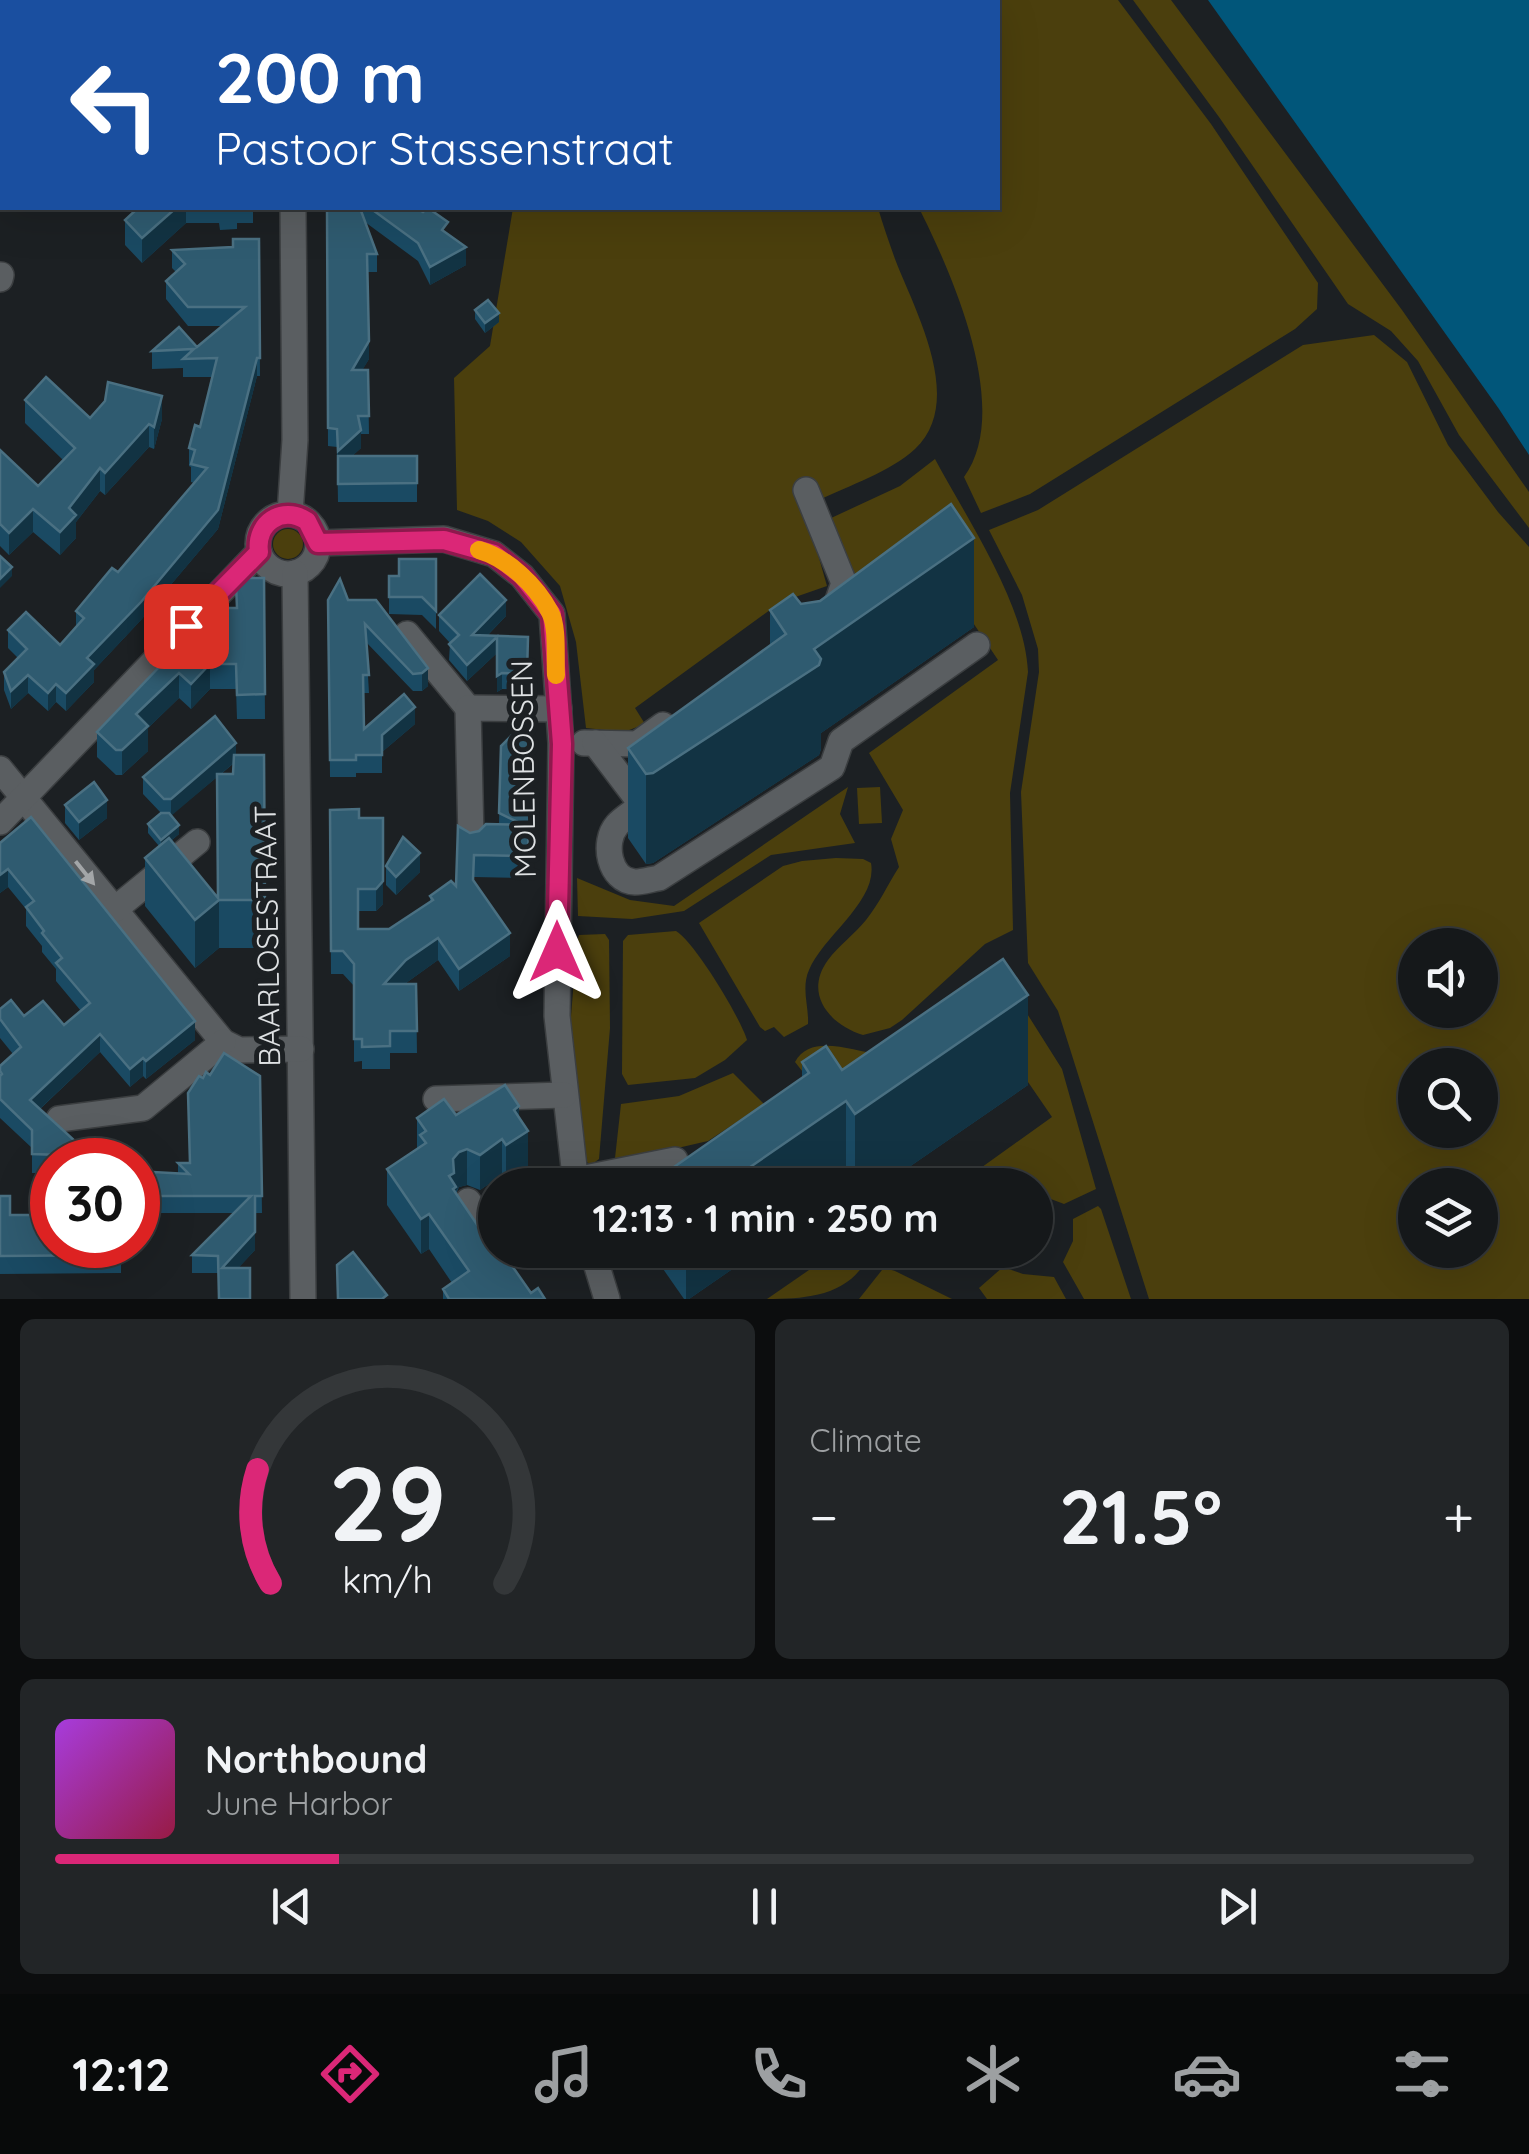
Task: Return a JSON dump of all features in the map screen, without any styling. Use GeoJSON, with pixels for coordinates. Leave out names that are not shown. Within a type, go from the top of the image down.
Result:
{"type":"FeatureCollection","features":[{"type":"Feature","properties":{"kind":"street"},"geometry":{"type":"LineString","coordinates":[[290,514],[295,440],[294,210]]}},
{"type":"Feature","properties":{"kind":"street"},"geometry":{"type":"LineString","coordinates":[[806,490],[844,583],[836,606],[810,624]]}},
{"type":"Feature","properties":{"kind":"street"},"geometry":{"type":"LineString","coordinates":[[290,514],[307,521],[318,543],[312,561],[295,573],[272,569],[259,552],[258,542],[265,525],[280,515],[290,514]]}},
{"type":"Feature","properties":{"kind":"street","name":"MOLENBOSSEN"},"geometry":{"type":"LineString","coordinates":[[318,543],[444,540],[494,554],[522,576],[552,614],[562,744],[556,920],[558,1016],[574,1168]]}},
{"type":"Feature","properties":{"kind":"street"},"geometry":{"type":"LineString","coordinates":[[0,822],[259,552]]}},
{"type":"Feature","properties":{"kind":"street","name":"BAARLOSESTRAAT"},"geometry":{"type":"LineString","coordinates":[[295,573],[302,1299]]}},
{"type":"Feature","properties":{"kind":"street"},"geometry":{"type":"LineString","coordinates":[[407,634],[468,708],[471,839]]}},
{"type":"Feature","properties":{"kind":"street"},"geometry":{"type":"LineString","coordinates":[[595,744],[649,800],[616,826],[610,838],[614,868],[623,878],[634,882],[659,878],[832,767],[841,740],[977,645]]}},
{"type":"Feature","properties":{"kind":"street"},"geometry":{"type":"LineString","coordinates":[[468,708],[559,709]]}},
{"type":"Feature","properties":{"kind":"street"},"geometry":{"type":"LineString","coordinates":[[562,744],[637,744],[685,710]]}},
{"type":"Feature","properties":{"kind":"street"},"geometry":{"type":"LineString","coordinates":[[0,769],[223,1042],[238,1050],[301,1049]]}},
{"type":"Feature","properties":{"kind":"street"},"geometry":{"type":"LineString","coordinates":[[114,910],[197,842]]}},
{"type":"Feature","properties":{"kind":"street"},"geometry":{"type":"LineString","coordinates":[[59,1118],[143,1108],[223,1042]]}},
{"type":"Feature","properties":{"kind":"street"},"geometry":{"type":"LineString","coordinates":[[436,1099],[564,1095]]}},
{"type":"Feature","properties":{"kind":"street"},"geometry":{"type":"LineString","coordinates":[[640,1168],[676,1160]]}},
{"type":"Feature","properties":{"kind":"street"},"geometry":{"type":"LineString","coordinates":[[468,1201],[478,1215]]}},
{"type":"Feature","properties":{"kind":"street"},"geometry":{"type":"LineString","coordinates":[[597,1268],[606,1299]]}},
{"type":"Feature","properties":{"kind":"shaded area"},"geometry":{"type":"Polygon","coordinates":[[[1000,0],[1118,0],[1211,124],[1318,283],[1317,309],[1295,329],[1030,494],[981,513],[964,477],[977,449],[982,416],[980,380],[961,304],[920,210],[1000,210],[1000,0]]]}},
{"type":"Feature","properties":{"kind":"shaded area"},"geometry":{"type":"Polygon","coordinates":[[[1133,0],[1171,0],[1402,310],[1529,492],[1529,528],[1459,435],[1418,361],[1391,331],[1348,304],[1133,0]]]}},
{"type":"Feature","properties":{"kind":"shaded area"},"geometry":{"type":"Polygon","coordinates":[[[513,210],[879,210],[932,356],[936,406],[930,429],[915,449],[882,471],[819,500],[798,484],[827,586],[781,602],[635,708],[645,724],[624,732],[586,728],[576,642],[560,586],[521,542],[488,521],[457,510],[454,378],[490,346],[513,210]]]}},
{"type":"Feature","properties":{"kind":"shaded area"},"geometry":{"type":"Polygon","coordinates":[[[1374,335],[1407,362],[1448,445],[1529,547],[1529,1299],[1149,1299],[1058,1011],[1028,963],[1021,792],[1039,672],[1038,649],[1022,595],[989,530],[1038,510],[1303,345],[1374,335]]]}},
{"type":"Feature","properties":{"kind":"shaded area"},"geometry":{"type":"Polygon","coordinates":[[[935,459],[1006,591],[1024,646],[1028,672],[1010,793],[1013,930],[985,944],[902,1020],[890,1028],[863,1035],[831,1016],[819,996],[818,985],[828,960],[866,920],[899,867],[891,839],[903,810],[869,753],[998,660],[927,554],[847,609],[829,519],[900,486],[935,459]]]}},
{"type":"Feature","properties":{"kind":"shaded area"},"geometry":{"type":"Polygon","coordinates":[[[288,529],[299,533],[303,544],[299,555],[288,559],[277,555],[273,544],[277,533],[288,529]]]}},
{"type":"Feature","properties":{"kind":"shaded area"},"geometry":{"type":"Polygon","coordinates":[[[848,787],[840,814],[855,843],[771,855],[684,911],[632,919],[578,916],[577,878],[630,900],[674,906],[848,787]]]}},
{"type":"Feature","properties":{"kind":"shaded area"},"geometry":{"type":"Polygon","coordinates":[[[880,787],[882,823],[859,824],[857,788],[880,787]]]}},
{"type":"Feature","properties":{"kind":"shaded area"},"geometry":{"type":"Polygon","coordinates":[[[836,858],[871,863],[866,891],[809,970],[805,990],[808,1024],[784,1037],[774,1027],[765,1031],[699,923],[783,866],[836,858]]]}},
{"type":"Feature","properties":{"kind":"shaded area"},"geometry":{"type":"Polygon","coordinates":[[[676,931],[716,981],[747,1040],[725,1060],[695,1078],[628,1085],[622,1074],[623,941],[628,935],[676,931]]]}},
{"type":"Feature","properties":{"kind":"shaded area"},"geometry":{"type":"Polygon","coordinates":[[[605,934],[609,940],[610,1028],[599,1159],[591,1165],[583,1159],[570,1029],[579,935],[605,934]]]}},
{"type":"Feature","properties":{"kind":"shaded area"},"geometry":{"type":"Polygon","coordinates":[[[1002,974],[1062,1069],[1096,1189],[1064,1204],[1053,1200],[1053,1168],[981,1168],[1052,1117],[982,1015],[836,1114],[795,1062],[802,1053],[821,1046],[878,1054],[937,1016],[964,984],[1002,974]]]}},
{"type":"Feature","properties":{"kind":"shaded area"},"geometry":{"type":"Polygon","coordinates":[[[733,1073],[764,1104],[708,1141],[621,1161],[615,1158],[621,1104],[679,1096],[733,1073]]]}},
{"type":"Feature","properties":{"kind":"shaded area"},"geometry":{"type":"Polygon","coordinates":[[[1098,1206],[1131,1299],[1084,1299],[1063,1262],[1073,1241],[1073,1219],[1098,1206]]]}},
{"type":"Feature","properties":{"kind":"shaded area"},"geometry":{"type":"Polygon","coordinates":[[[812,1268],[861,1268],[850,1280],[825,1293],[767,1299],[812,1268]]]}},
{"type":"Feature","properties":{"kind":"shaded area"},"geometry":{"type":"Polygon","coordinates":[[[1006,1268],[1054,1277],[1066,1299],[987,1299],[979,1288],[1006,1268]]]}},
{"type":"Feature","properties":{"kind":"shaded area"},"geometry":{"type":"Polygon","coordinates":[[[888,1269],[952,1299],[859,1299],[882,1270],[888,1269]]]}},
{"type":"Feature","properties":{"kind":"water"},"geometry":{"type":"Polygon","coordinates":[[[1208,0],[1529,0],[1529,455],[1499,409],[1208,0]]]}},
{"type":"Feature","properties":{"kind":"building"},"geometry":{"type":"Polygon","coordinates":[[[136,210],[174,210],[142,238],[125,220],[136,210]]]}},
{"type":"Feature","properties":{"kind":"building"},"geometry":{"type":"Polygon","coordinates":[[[327,210],[361,210],[377,254],[367,254],[369,341],[352,370],[368,370],[369,416],[358,416],[361,430],[338,451],[337,429],[328,428],[327,210]]]}},
{"type":"Feature","properties":{"kind":"building"},"geometry":{"type":"Polygon","coordinates":[[[373,210],[431,210],[448,222],[442,230],[466,247],[430,267],[418,243],[373,210]]]}},
{"type":"Feature","properties":{"kind":"building"},"geometry":{"type":"Polygon","coordinates":[[[233,239],[259,239],[260,358],[218,510],[141,602],[87,658],[94,664],[66,693],[56,684],[48,693],[28,675],[11,691],[4,672],[27,649],[8,630],[26,612],[60,645],[84,618],[76,611],[112,568],[118,572],[207,468],[191,464],[195,450],[189,448],[195,425],[200,427],[217,358],[183,359],[194,349],[152,351],[179,327],[197,347],[245,307],[188,307],[166,281],[185,264],[172,250],[233,247],[233,239]]]}},
{"type":"Feature","properties":{"kind":"building"},"geometry":{"type":"Polygon","coordinates":[[[488,300],[499,313],[485,323],[475,310],[488,300]]]}},
{"type":"Feature","properties":{"kind":"building"},"geometry":{"type":"Polygon","coordinates":[[[46,377],[90,418],[105,401],[108,382],[162,396],[154,427],[149,424],[105,473],[100,468],[69,508],[76,515],[60,532],[33,509],[9,533],[0,524],[0,450],[38,486],[75,448],[25,400],[46,377]]]}},
{"type":"Feature","properties":{"kind":"building"},"geometry":{"type":"Polygon","coordinates":[[[338,456],[417,456],[417,483],[338,484],[338,456]]]}},
{"type":"Feature","properties":{"kind":"building"},"geometry":{"type":"Polygon","coordinates":[[[951,504],[974,538],[814,649],[821,659],[819,665],[646,774],[628,748],[786,634],[770,610],[793,594],[801,604],[820,601],[951,504]]]}},
{"type":"Feature","properties":{"kind":"building"},"geometry":{"type":"Polygon","coordinates":[[[0,556],[12,567],[0,579],[0,556]]]}},
{"type":"Feature","properties":{"kind":"building"},"geometry":{"type":"Polygon","coordinates":[[[399,559],[436,559],[436,611],[422,597],[389,597],[389,576],[399,576],[399,559]]]}},
{"type":"Feature","properties":{"kind":"building"},"geometry":{"type":"Polygon","coordinates":[[[480,574],[506,600],[472,635],[528,637],[527,674],[497,676],[497,637],[467,665],[449,644],[459,635],[439,615],[480,574]]]}},
{"type":"Feature","properties":{"kind":"building"},"geometry":{"type":"Polygon","coordinates":[[[249,578],[264,578],[265,694],[237,695],[236,664],[210,664],[191,684],[179,673],[136,714],[148,726],[122,750],[116,750],[97,732],[208,616],[212,620],[224,608],[237,608],[236,584],[249,578]]]}},
{"type":"Feature","properties":{"kind":"building"},"geometry":{"type":"Polygon","coordinates":[[[340,579],[348,600],[376,600],[428,668],[413,674],[365,624],[369,675],[363,675],[364,729],[404,694],[415,707],[382,735],[382,755],[356,755],[356,760],[330,760],[328,600],[340,579]]]}},
{"type":"Feature","properties":{"kind":"building"},"geometry":{"type":"Polygon","coordinates":[[[532,715],[529,828],[499,813],[501,746],[532,715]]]}},
{"type":"Feature","properties":{"kind":"building"},"geometry":{"type":"Polygon","coordinates":[[[215,716],[236,743],[171,799],[164,799],[143,777],[215,716]]]}},
{"type":"Feature","properties":{"kind":"building"},"geometry":{"type":"Polygon","coordinates":[[[234,755],[264,755],[265,900],[219,900],[195,920],[145,858],[169,838],[218,898],[217,774],[233,774],[234,755]]]}},
{"type":"Feature","properties":{"kind":"building"},"geometry":{"type":"Polygon","coordinates":[[[94,782],[107,800],[79,822],[65,805],[94,782]]]}},
{"type":"Feature","properties":{"kind":"building"},"geometry":{"type":"Polygon","coordinates":[[[359,809],[359,818],[383,818],[383,881],[376,889],[358,889],[358,929],[389,929],[433,900],[430,896],[451,881],[456,886],[458,826],[470,833],[486,824],[529,825],[528,856],[474,855],[473,880],[510,933],[459,969],[438,938],[406,960],[384,984],[416,984],[417,1031],[390,1031],[390,1046],[362,1047],[362,1039],[354,1039],[354,964],[343,951],[331,951],[330,810],[359,809]]]}},
{"type":"Feature","properties":{"kind":"building"},"geometry":{"type":"Polygon","coordinates":[[[161,813],[169,813],[179,825],[161,840],[148,824],[161,813]]]}},
{"type":"Feature","properties":{"kind":"building"},"geometry":{"type":"Polygon","coordinates":[[[31,817],[195,1021],[146,1061],[143,1058],[130,1069],[100,1034],[30,1100],[72,1138],[32,1138],[32,1130],[0,1099],[0,1066],[21,1047],[0,1019],[0,1009],[11,1000],[24,1016],[43,1001],[64,1025],[90,1003],[56,963],[62,958],[26,907],[34,901],[8,869],[0,875],[0,843],[31,817]]]}},
{"type":"Feature","properties":{"kind":"building"},"geometry":{"type":"Polygon","coordinates":[[[403,837],[420,853],[396,877],[386,866],[403,837]]]}},
{"type":"Feature","properties":{"kind":"building"},"geometry":{"type":"Polygon","coordinates":[[[1003,959],[1028,995],[855,1114],[846,1101],[749,1168],[672,1168],[809,1073],[802,1062],[826,1046],[842,1070],[1003,959]]]}},
{"type":"Feature","properties":{"kind":"building"},"geometry":{"type":"Polygon","coordinates":[[[224,1053],[260,1076],[262,1196],[255,1196],[255,1232],[222,1268],[250,1268],[250,1299],[219,1299],[218,1256],[192,1255],[251,1196],[160,1196],[160,1172],[189,1174],[178,1163],[190,1163],[188,1093],[199,1076],[203,1078],[206,1072],[210,1075],[224,1053]]]}},
{"type":"Feature","properties":{"kind":"building"},"geometry":{"type":"Polygon","coordinates":[[[505,1085],[519,1106],[514,1110],[528,1131],[506,1145],[502,1139],[480,1155],[467,1149],[459,1152],[453,1159],[454,1173],[449,1176],[456,1187],[453,1189],[478,1226],[478,1268],[514,1268],[531,1293],[538,1288],[545,1299],[449,1299],[443,1289],[469,1271],[429,1214],[421,1219],[387,1169],[426,1143],[420,1135],[426,1131],[417,1118],[444,1099],[456,1115],[505,1085]]]}},
{"type":"Feature","properties":{"kind":"building"},"geometry":{"type":"Polygon","coordinates":[[[0,1196],[10,1196],[10,1215],[30,1215],[30,1256],[0,1256],[0,1196]]]}},
{"type":"Feature","properties":{"kind":"building"},"geometry":{"type":"Polygon","coordinates":[[[353,1252],[387,1295],[382,1299],[338,1299],[337,1265],[353,1252]]]}},
{"type":"Feature","properties":{"kind":"slow traffic"},"geometry":{"type":"LineString","coordinates":[[479,550],[494,554],[522,576],[552,614],[556,675]]}},
{"type":"Feature","properties":{"kind":"route"},"geometry":{"type":"LineString","coordinates":[[186,626],[259,552],[260,533],[271,519],[280,515],[299,516],[307,521],[318,543],[444,540],[494,554],[522,576],[552,614],[562,744],[557,952]]}}]}
